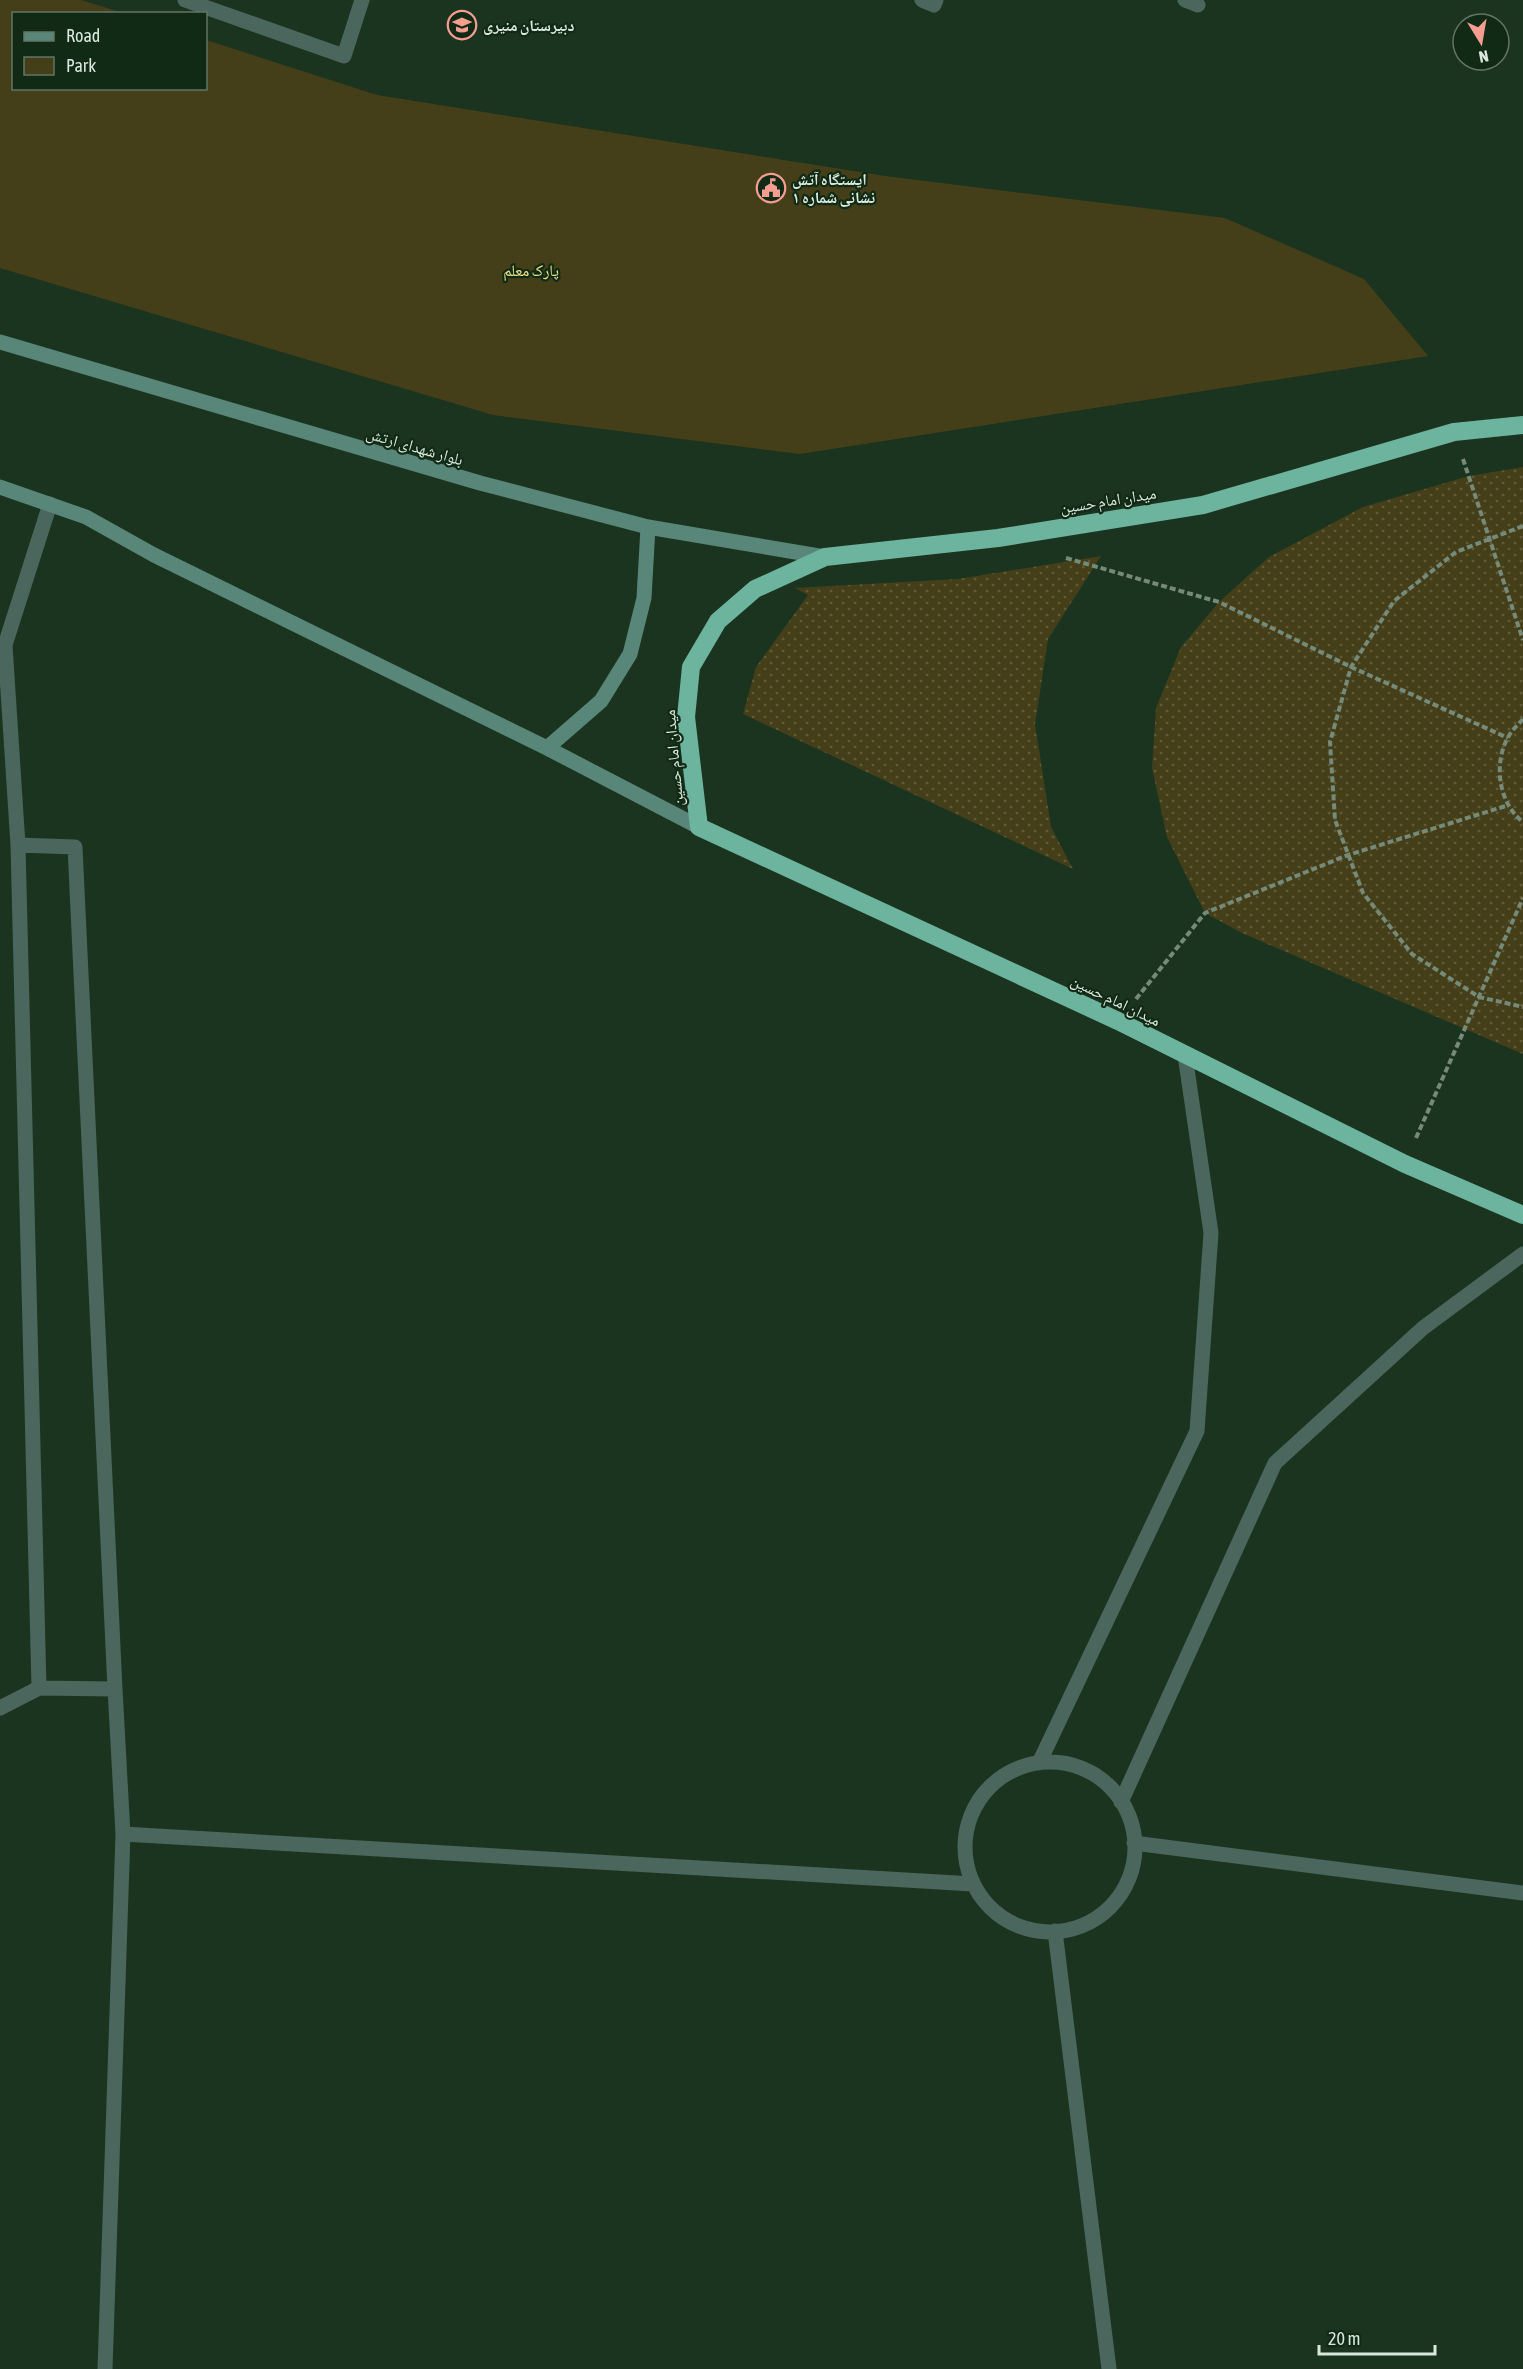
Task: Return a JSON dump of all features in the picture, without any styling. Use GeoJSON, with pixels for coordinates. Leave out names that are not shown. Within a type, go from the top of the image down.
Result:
{"type":"FeatureCollection","features":[{"type":"Feature","properties":{"kind":"highway","name":"میدان امام حسین"},"geometry":{"type":"LineString","coordinates":[[1523,424],[1454,432],[1203,505],[998,538],[825,557],[755,589],[718,621],[691,667],[686,717],[699,827],[1118,1022],[1405,1164],[1523,1215]]}},
{"type":"Feature","properties":{"kind":"main road","name":"بلوار شهدای ارتش"},"geometry":{"type":"LineString","coordinates":[[0,342],[469,480],[648,527],[825,557]]}},
{"type":"Feature","properties":{"kind":"main road"},"geometry":{"type":"LineString","coordinates":[[0,488],[86,517],[154,555],[547,748],[699,827]]}},
{"type":"Feature","properties":{"kind":"main road"},"geometry":{"type":"LineString","coordinates":[[547,748],[601,701],[630,654],[644,598],[648,527]]}},
{"type":"Feature","properties":{"kind":"street"},"geometry":{"type":"LineString","coordinates":[[185,0],[344,56],[362,0]]}},
{"type":"Feature","properties":{"kind":"street"},"geometry":{"type":"LineString","coordinates":[[922,0],[934,5],[936,0]]}},
{"type":"Feature","properties":{"kind":"street"},"geometry":{"type":"LineString","coordinates":[[39,1688],[18,845],[2,642],[50,504]]}},
{"type":"Feature","properties":{"kind":"street"},"geometry":{"type":"LineString","coordinates":[[18,845],[75,847],[123,1834],[105,2369]]}},
{"type":"Feature","properties":{"kind":"street"},"geometry":{"type":"LineString","coordinates":[[1039,1763],[1197,1431],[1211,1233],[1185,1055]]}},
{"type":"Feature","properties":{"kind":"street"},"geometry":{"type":"LineString","coordinates":[[1121,1802],[1275,1463],[1423,1328],[1523,1254]]}},
{"type":"Feature","properties":{"kind":"street"},"geometry":{"type":"LineString","coordinates":[[0,1708],[39,1688],[115,1689]]}},
{"type":"Feature","properties":{"kind":"street"},"geometry":{"type":"LineString","coordinates":[[1039,1763],[1069,1764],[1096,1776],[1117,1795],[1121,1802],[1130,1819],[1134,1843],[1130,1875],[1117,1900],[1096,1920],[1069,1930],[1042,1932],[1015,1926],[992,1910],[973,1884],[965,1862],[965,1834],[974,1808],[991,1785],[1014,1770],[1039,1763]]}},
{"type":"Feature","properties":{"kind":"street"},"geometry":{"type":"LineString","coordinates":[[123,1834],[973,1884]]}},
{"type":"Feature","properties":{"kind":"street"},"geometry":{"type":"LineString","coordinates":[[1134,1843],[1523,1893]]}},
{"type":"Feature","properties":{"kind":"street"},"geometry":{"type":"LineString","coordinates":[[1055,1931],[1109,2369]]}},
{"type":"Feature","properties":{"kind":"path"},"geometry":{"type":"LineString","coordinates":[[1454,432],[1523,640]]}},
{"type":"Feature","properties":{"kind":"path"},"geometry":{"type":"LineString","coordinates":[[1523,526],[1455,552],[1394,601],[1351,667],[1330,742],[1335,820],[1363,893],[1412,954],[1479,997],[1523,1007]]}},
{"type":"Feature","properties":{"kind":"path"},"geometry":{"type":"LineString","coordinates":[[1064,557],[1219,602],[1351,667],[1508,738]]}},
{"type":"Feature","properties":{"kind":"path"},"geometry":{"type":"LineString","coordinates":[[1523,719],[1508,738],[1501,754],[1499,777],[1505,799],[1523,822]]}},
{"type":"Feature","properties":{"kind":"path"},"geometry":{"type":"LineString","coordinates":[[1118,1022],[1205,912],[1348,855],[1509,805]]}},
{"type":"Feature","properties":{"kind":"path"},"geometry":{"type":"LineString","coordinates":[[1405,1164],[1523,898]]}},
{"type":"Feature","properties":{"kind":"green space","name":"پارک معلم"},"geometry":{"type":"Polygon","coordinates":[[[0,0],[81,0],[120,12],[12,12],[12,90],[207,90],[207,40],[377,95],[885,176],[1225,218],[1364,279],[1428,356],[800,454],[493,415],[0,268],[0,0]]]}},
{"type":"Feature","properties":{"kind":"green space"},"geometry":{"type":"Polygon","coordinates":[[[1523,467],[1523,1054],[1242,933],[1205,913],[1167,837],[1152,768],[1156,708],[1181,647],[1219,602],[1269,557],[1363,507],[1469,476],[1523,467]]]}},
{"type":"Feature","properties":{"kind":"green space"},"geometry":{"type":"Polygon","coordinates":[[[1101,556],[1048,639],[1035,724],[1051,827],[1073,869],[743,714],[756,667],[808,595],[795,588],[958,579],[1101,556]]]}},
{"type":"Feature","properties":{"kind":"place","name":"دبیرستان منیری"},"geometry":{"type":"Point","coordinates":[462,25]}},
{"type":"Feature","properties":{"kind":"place","name":"ایستگاه آتش نشانی شماره ۱"},"geometry":{"type":"Point","coordinates":[771,188]}}]}
